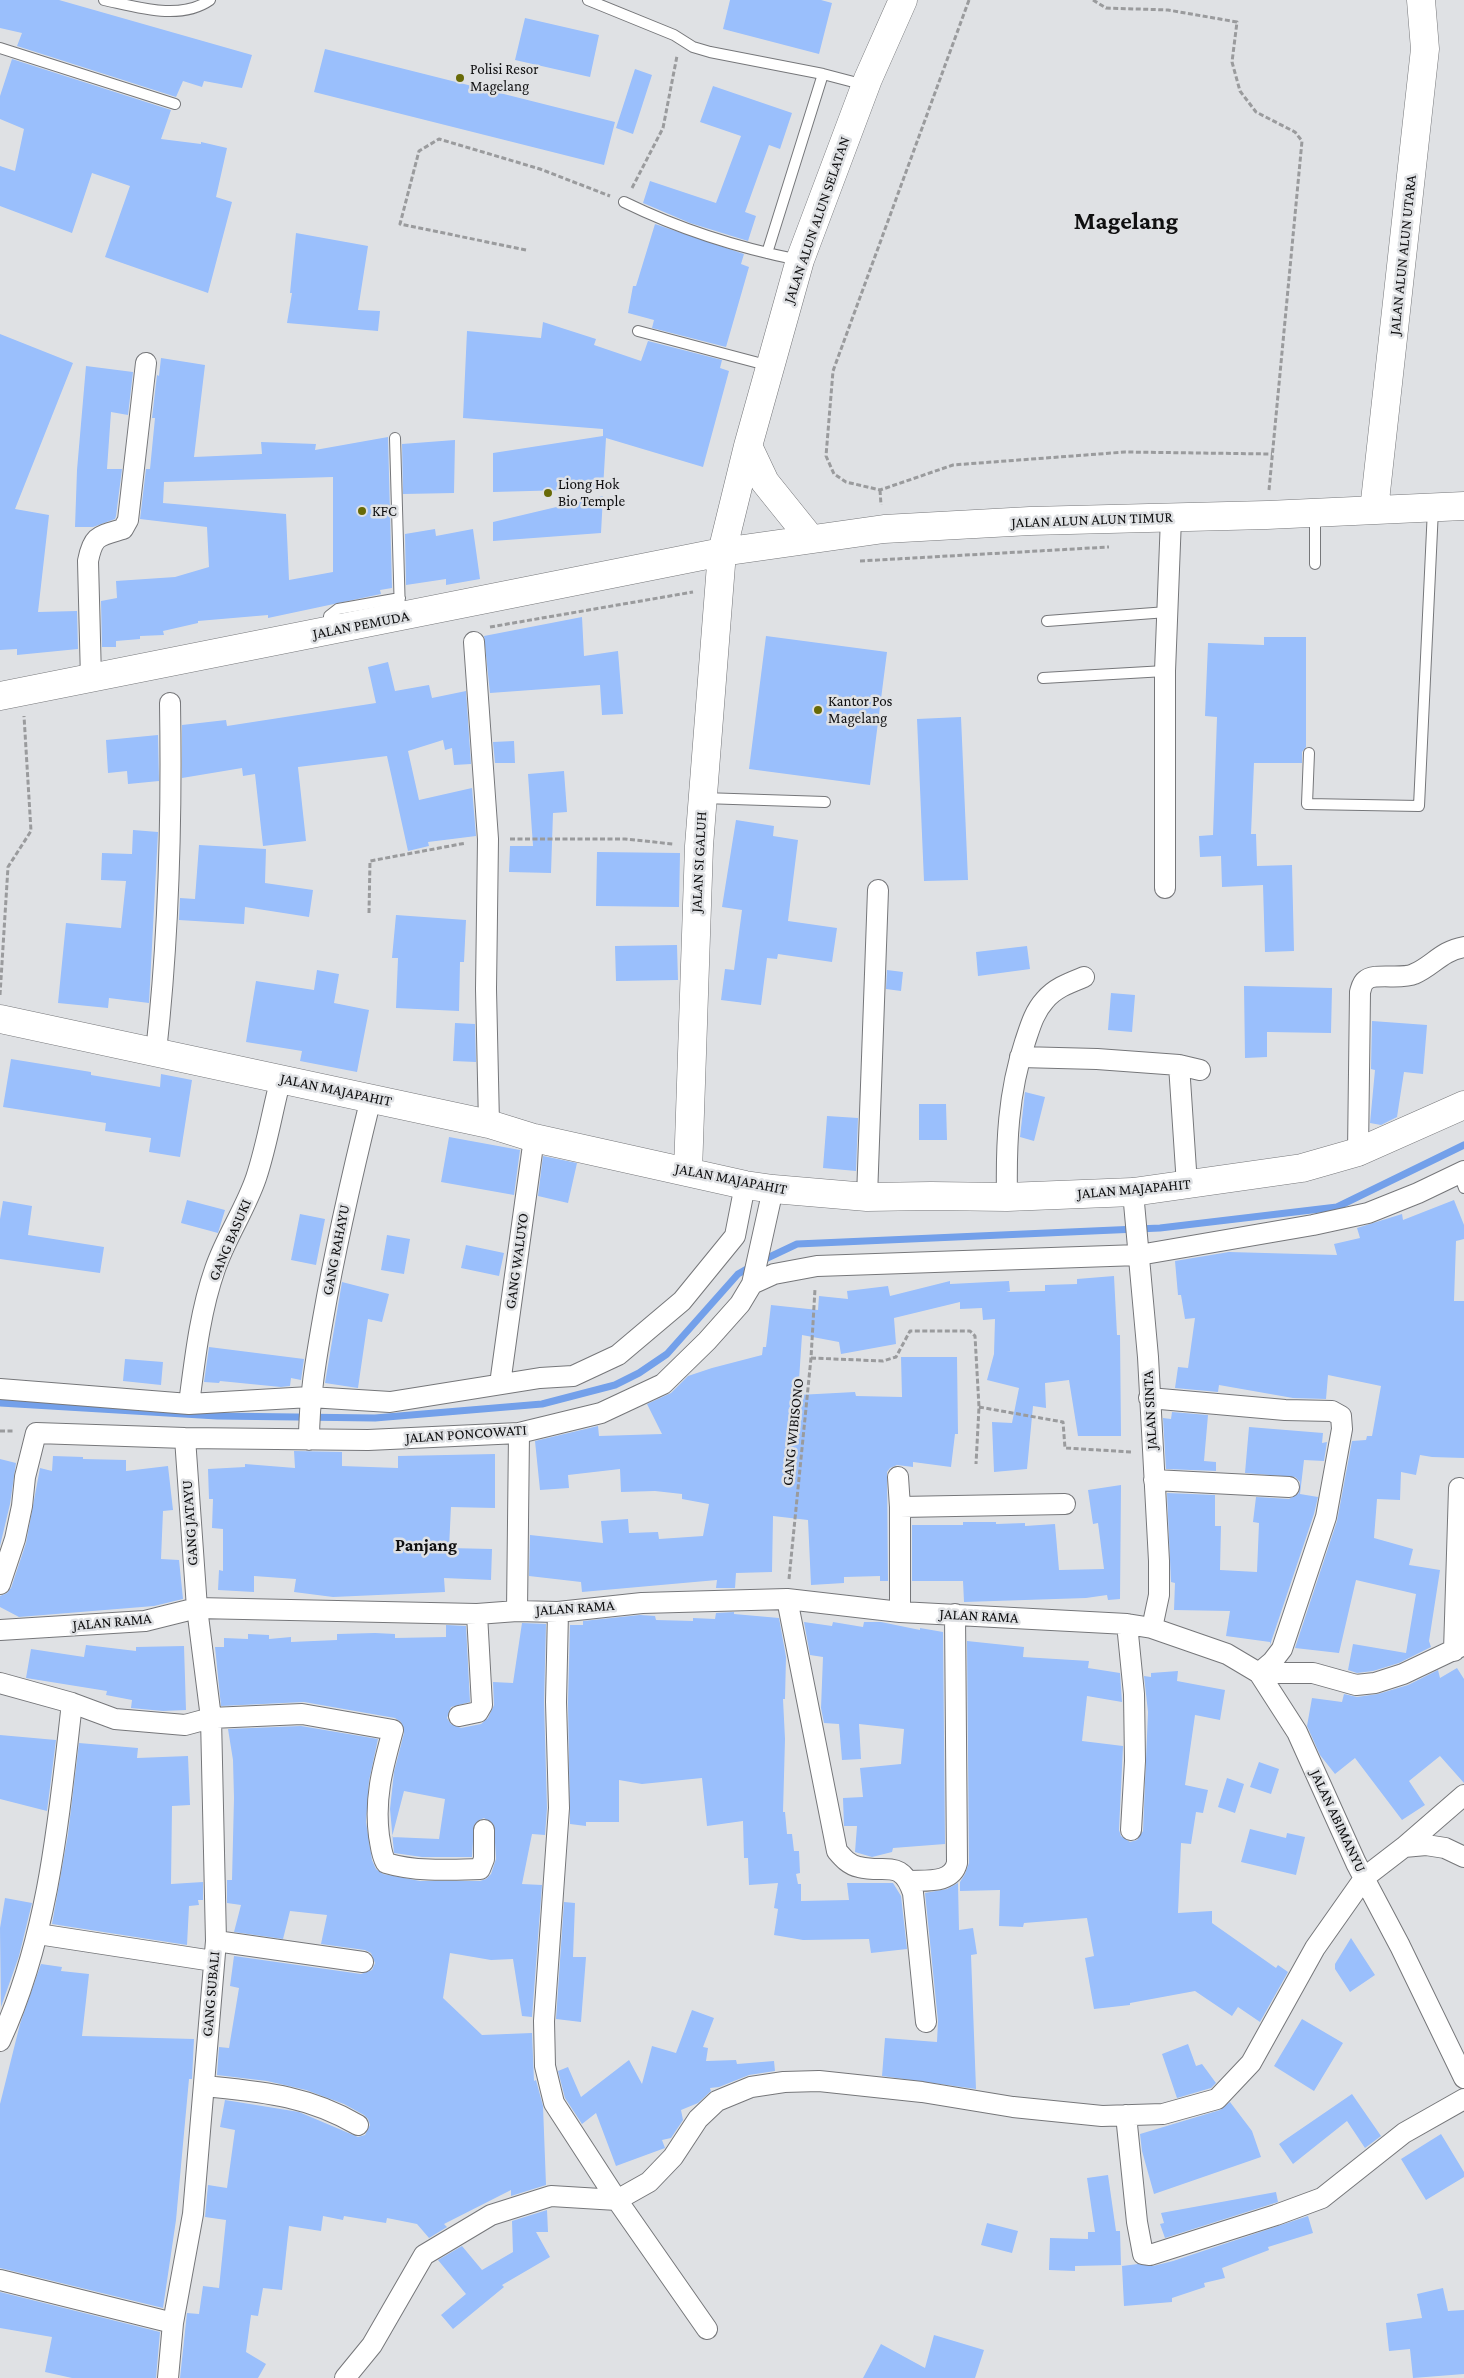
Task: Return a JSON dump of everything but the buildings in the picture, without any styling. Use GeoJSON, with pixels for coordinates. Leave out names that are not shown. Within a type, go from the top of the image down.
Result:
{"type":"FeatureCollection","features":[{"type":"Feature","properties":{"kind":"street","name":"JALAN ALUN ALUN SELATAN"},"geometry":{"type":"LineString","coordinates":[[722,552],[748,446],[800,260],[866,86],[903,0]]}},
{"type":"Feature","properties":{"kind":"street","name":"JALAN ALUN ALUN UTARA"},"geometry":{"type":"LineString","coordinates":[[1374,510],[1426,49],[1421,0]]}},
{"type":"Feature","properties":{"kind":"street"},"geometry":{"type":"LineString","coordinates":[[92,679],[88,561],[91,545],[101,536],[123,529],[128,520],[146,363]]}},
{"type":"Feature","properties":{"kind":"street"},"geometry":{"type":"LineString","coordinates":[[748,446],[764,482],[810,538]]}},
{"type":"Feature","properties":{"kind":"street","name":"JALAN ALUN ALUN TIMUR"},"geometry":{"type":"LineString","coordinates":[[722,552],[810,538],[904,528],[1030,521],[1267,515],[1464,506]]}},
{"type":"Feature","properties":{"kind":"street"},"geometry":{"type":"LineString","coordinates":[[1165,888],[1165,672],[1171,518]]}},
{"type":"Feature","properties":{"kind":"street","name":"JALAN PEMUDA"},"geometry":{"type":"LineString","coordinates":[[11,695],[331,631],[400,608],[722,552]]}},
{"type":"Feature","properties":{"kind":"street","name":"JALAN SI GALUH"},"geometry":{"type":"LineString","coordinates":[[688,1172],[699,846],[722,552]]}},
{"type":"Feature","properties":{"kind":"street"},"geometry":{"type":"LineString","coordinates":[[474,642],[488,839],[486,989],[489,1124]]}},
{"type":"Feature","properties":{"kind":"street"},"geometry":{"type":"LineString","coordinates":[[156,1052],[166,953],[170,877],[170,703]]}},
{"type":"Feature","properties":{"kind":"street"},"geometry":{"type":"LineString","coordinates":[[867,1197],[878,890]]}},
{"type":"Feature","properties":{"kind":"street"},"geometry":{"type":"LineString","coordinates":[[1358,1152],[1360,992],[1364,981],[1371,977],[1404,977],[1414,974],[1446,952],[1464,947]]}},
{"type":"Feature","properties":{"kind":"street"},"geometry":{"type":"LineString","coordinates":[[1007,1198],[1006,1154],[1010,1104],[1020,1057],[1033,1018],[1044,1000],[1058,988],[1084,977]]}},
{"type":"Feature","properties":{"kind":"street","name":"JALAN MAJAPAHIT"},"geometry":{"type":"LineString","coordinates":[[0,1019],[489,1124],[534,1138],[745,1185],[867,1197],[931,1196],[1134,1204],[1186,1185],[1302,1168],[1358,1152],[1464,1105]]}},
{"type":"Feature","properties":{"kind":"street"},"geometry":{"type":"LineString","coordinates":[[1020,1057],[1097,1059],[1179,1065],[1200,1070]]}},
{"type":"Feature","properties":{"kind":"street"},"geometry":{"type":"LineString","coordinates":[[1179,1065],[1186,1185]]}},
{"type":"Feature","properties":{"kind":"street","name":"GANG BASUKI"},"geometry":{"type":"LineString","coordinates":[[189,1404],[199,1334],[208,1294],[228,1238],[255,1181],[265,1151],[281,1078]]}},
{"type":"Feature","properties":{"kind":"street","name":"GANG RAHAYU"},"geometry":{"type":"LineString","coordinates":[[309,1435],[310,1400],[342,1215],[371,1098]]}},
{"type":"Feature","properties":{"kind":"street","name":"GANG WALUYO"},"geometry":{"type":"LineString","coordinates":[[500,1384],[534,1138]]}},
{"type":"Feature","properties":{"kind":"street"},"geometry":{"type":"LineString","coordinates":[[773,1189],[754,1277],[817,1266],[1138,1249],[1313,1225],[1368,1213],[1462,1177]]}},
{"type":"Feature","properties":{"kind":"street"},"geometry":{"type":"LineString","coordinates":[[0,1389],[189,1404],[310,1400],[390,1402],[540,1378],[573,1376],[618,1355],[682,1301],[735,1236],[745,1185]]}},
{"type":"Feature","properties":{"kind":"street","name":"JALAN SINTA"},"geometry":{"type":"LineString","coordinates":[[1134,1204],[1148,1358],[1159,1561],[1158,1595],[1152,1628]]}},
{"type":"Feature","properties":{"kind":"street","name":"JALAN PONCOWATI"},"geometry":{"type":"LineString","coordinates":[[0,1584],[16,1531],[25,1478],[36,1433],[185,1438],[309,1435],[368,1440],[519,1433],[601,1413],[663,1384],[708,1341],[740,1304],[754,1277]]}},
{"type":"Feature","properties":{"kind":"street"},"geometry":{"type":"LineString","coordinates":[[1149,1398],[1285,1410],[1332,1411],[1341,1416],[1342,1429],[1326,1516],[1282,1649],[1272,1662],[1259,1673]]}},
{"type":"Feature","properties":{"kind":"street"},"geometry":{"type":"LineString","coordinates":[[517,1611],[519,1433]]}},
{"type":"Feature","properties":{"kind":"street","name":"GANG JATAYU"},"geometry":{"type":"LineString","coordinates":[[185,1438],[197,1608]]}},
{"type":"Feature","properties":{"kind":"street"},"geometry":{"type":"LineString","coordinates":[[898,1477],[900,1506],[900,1612]]}},
{"type":"Feature","properties":{"kind":"street"},"geometry":{"type":"LineString","coordinates":[[1154,1480],[1289,1487]]}},
{"type":"Feature","properties":{"kind":"street"},"geometry":{"type":"LineString","coordinates":[[1259,1673],[1312,1673],[1356,1685],[1403,1674],[1459,1648],[1459,1488]]}},
{"type":"Feature","properties":{"kind":"street"},"geometry":{"type":"LineString","coordinates":[[900,1506],[1065,1504]]}},
{"type":"Feature","properties":{"kind":"street"},"geometry":{"type":"LineString","coordinates":[[787,1599],[837,1851],[846,1861],[859,1868],[888,1868],[902,1872],[909,1881],[913,1893],[926,2022]]}},
{"type":"Feature","properties":{"kind":"street","name":"JALAN RAMA"},"geometry":{"type":"LineString","coordinates":[[0,1630],[145,1621],[197,1608],[477,1614],[517,1611],[558,1612],[642,1604],[787,1599],[900,1612],[1127,1624],[1152,1628]]}},
{"type":"Feature","properties":{"kind":"street","name":"GANG SUBALI"},"geometry":{"type":"LineString","coordinates":[[168,2378],[173,2323],[193,2214],[216,1941],[211,1718],[197,1608]]}},
{"type":"Feature","properties":{"kind":"street"},"geometry":{"type":"LineString","coordinates":[[558,1612],[556,1702],[559,1808],[544,2021],[545,2066],[554,2103],[617,2200],[707,2329]]}},
{"type":"Feature","properties":{"kind":"street"},"geometry":{"type":"LineString","coordinates":[[459,1716],[478,1712],[482,1705],[477,1614]]}},
{"type":"Feature","properties":{"kind":"street"},"geometry":{"type":"LineString","coordinates":[[909,1881],[946,1879],[955,1870],[957,1863],[955,1614]]}},
{"type":"Feature","properties":{"kind":"street"},"geometry":{"type":"LineString","coordinates":[[1127,1624],[1134,1704],[1135,1761],[1131,1830]]}},
{"type":"Feature","properties":{"kind":"street","name":"JALAN ABIMANYU"},"geometry":{"type":"LineString","coordinates":[[1152,1628],[1227,1654],[1259,1673],[1297,1732],[1356,1862],[1464,2078]]}},
{"type":"Feature","properties":{"kind":"street"},"geometry":{"type":"LineString","coordinates":[[0,1683],[72,1703],[115,1719],[185,1725],[211,1718],[302,1714],[392,1730],[379,1784],[376,1812],[382,1856],[386,1862],[399,1866],[429,1869],[480,1869],[484,1858],[484,1830]]}},
{"type":"Feature","properties":{"kind":"street"},"geometry":{"type":"LineString","coordinates":[[0,2040],[6,2013],[38,1934],[61,1795],[72,1703]]}},
{"type":"Feature","properties":{"kind":"street"},"geometry":{"type":"LineString","coordinates":[[345,2378],[372,2345],[424,2255],[491,2215],[551,2196],[617,2200],[649,2182],[673,2157],[698,2119],[717,2101],[751,2088],[784,2082],[819,2081],[922,2092],[1014,2107],[1102,2116],[1163,2114],[1217,2099],[1251,2063],[1315,1948],[1364,1877],[1404,1847],[1464,1796]]}},
{"type":"Feature","properties":{"kind":"street"},"geometry":{"type":"LineString","coordinates":[[1404,1847],[1426,1846],[1445,1848],[1464,1857]]}},
{"type":"Feature","properties":{"kind":"street"},"geometry":{"type":"LineString","coordinates":[[38,1934],[213,1961]]}},
{"type":"Feature","properties":{"kind":"street"},"geometry":{"type":"LineString","coordinates":[[216,1941],[363,1962]]}},
{"type":"Feature","properties":{"kind":"street"},"geometry":{"type":"LineString","coordinates":[[204,2086],[287,2096],[332,2110],[358,2125]]}},
{"type":"Feature","properties":{"kind":"street"},"geometry":{"type":"LineString","coordinates":[[1126,2115],[1137,2222],[1143,2254],[1150,2254],[1276,2215],[1322,2198],[1404,2133],[1464,2099]]}},
{"type":"Feature","properties":{"kind":"street"},"geometry":{"type":"LineString","coordinates":[[0,2280],[173,2323]]}},
{"type":"Feature","properties":{"kind":"lane"},"geometry":{"type":"LineString","coordinates":[[104,0],[144,8],[180,11],[204,5],[210,0]]}},
{"type":"Feature","properties":{"kind":"lane"},"geometry":{"type":"LineString","coordinates":[[588,0],[681,38],[693,47],[823,74],[866,86]]}},
{"type":"Feature","properties":{"kind":"lane"},"geometry":{"type":"LineString","coordinates":[[0,48],[175,104]]}},
{"type":"Feature","properties":{"kind":"lane"},"geometry":{"type":"LineString","coordinates":[[767,253],[823,74]]}},
{"type":"Feature","properties":{"kind":"lane"},"geometry":{"type":"LineString","coordinates":[[624,202],[660,220],[767,253],[800,260]]}},
{"type":"Feature","properties":{"kind":"lane"},"geometry":{"type":"LineString","coordinates":[[638,331],[770,366]]}},
{"type":"Feature","properties":{"kind":"lane"},"geometry":{"type":"LineString","coordinates":[[394,438],[400,608]]}},
{"type":"Feature","properties":{"kind":"lane"},"geometry":{"type":"LineString","coordinates":[[1309,753],[1307,804],[1419,806],[1433,508]]}},
{"type":"Feature","properties":{"kind":"lane"},"geometry":{"type":"LineString","coordinates":[[1315,513],[1315,564]]}},
{"type":"Feature","properties":{"kind":"lane"},"geometry":{"type":"LineString","coordinates":[[1047,620],[1167,612]]}},
{"type":"Feature","properties":{"kind":"lane"},"geometry":{"type":"LineString","coordinates":[[1043,678],[1165,672]]}},
{"type":"Feature","properties":{"kind":"lane"},"geometry":{"type":"LineString","coordinates":[[702,798],[825,802]]}},
{"type":"Feature","properties":{"kind":"path"},"geometry":{"type":"LineString","coordinates":[[969,0],[832,371],[826,456],[834,474],[846,482],[880,490],[952,466],[1125,452],[1272,454]]}},
{"type":"Feature","properties":{"kind":"path"},"geometry":{"type":"LineString","coordinates":[[1093,0],[1106,8],[1168,10],[1237,22],[1232,62],[1240,91],[1256,112],[1295,132],[1302,141],[1267,515]]}},
{"type":"Feature","properties":{"kind":"path"},"geometry":{"type":"LineString","coordinates":[[526,250],[400,224],[418,151],[439,139],[540,169],[624,202],[663,128],[681,38]]}},
{"type":"Feature","properties":{"kind":"path"},"geometry":{"type":"LineString","coordinates":[[856,561],[1111,547]]}},
{"type":"Feature","properties":{"kind":"path"},"geometry":{"type":"LineString","coordinates":[[691,593],[719,581]]}},
{"type":"Feature","properties":{"kind":"path"},"geometry":{"type":"LineString","coordinates":[[0,1002],[8,867],[31,831],[11,695]]}},
{"type":"Feature","properties":{"kind":"path"},"geometry":{"type":"LineString","coordinates":[[369,913],[370,860],[488,839],[624,839],[699,846]]}},
{"type":"Feature","properties":{"kind":"path","name":"GANG WIBISONO"},"geometry":{"type":"LineString","coordinates":[[787,1599],[811,1358],[817,1266]]}},
{"type":"Feature","properties":{"kind":"path"},"geometry":{"type":"LineString","coordinates":[[811,1358],[883,1362],[896,1357],[910,1331],[970,1331],[975,1336],[979,1407],[976,1464]]}},
{"type":"Feature","properties":{"kind":"path"},"geometry":{"type":"LineString","coordinates":[[979,1407],[1063,1422],[1065,1448],[1152,1454]]}},
{"type":"Feature","properties":{"kind":"waterway"},"geometry":{"type":"LineString","coordinates":[[761,1261],[797,1244],[1160,1228],[1337,1207],[1464,1145]]}},
{"type":"Feature","properties":{"kind":"waterway"},"geometry":{"type":"LineString","coordinates":[[0,1403],[217,1416],[375,1418],[542,1404],[615,1385],[639,1373],[667,1354],[738,1274],[752,1266]]}},
{"type":"Feature","properties":{"kind":"place","name":"Polisi Resor Magelang"},"geometry":{"type":"Point","coordinates":[460,78]}},
{"type":"Feature","properties":{"kind":"place","name":"Liong Hok Bio Temple"},"geometry":{"type":"Point","coordinates":[548,493]}},
{"type":"Feature","properties":{"kind":"place","name":"KFC"},"geometry":{"type":"Point","coordinates":[362,511]}},
{"type":"Feature","properties":{"kind":"place","name":"Kantor Pos Magelang"},"geometry":{"type":"Point","coordinates":[818,710]}},
{"type":"Feature","properties":{"kind":"district","name":"Magelang"},"geometry":{"type":"Point","coordinates":[1126,221]}},
{"type":"Feature","properties":{"kind":"district","name":"Panjang"},"geometry":{"type":"Point","coordinates":[426,1545]}}]}
